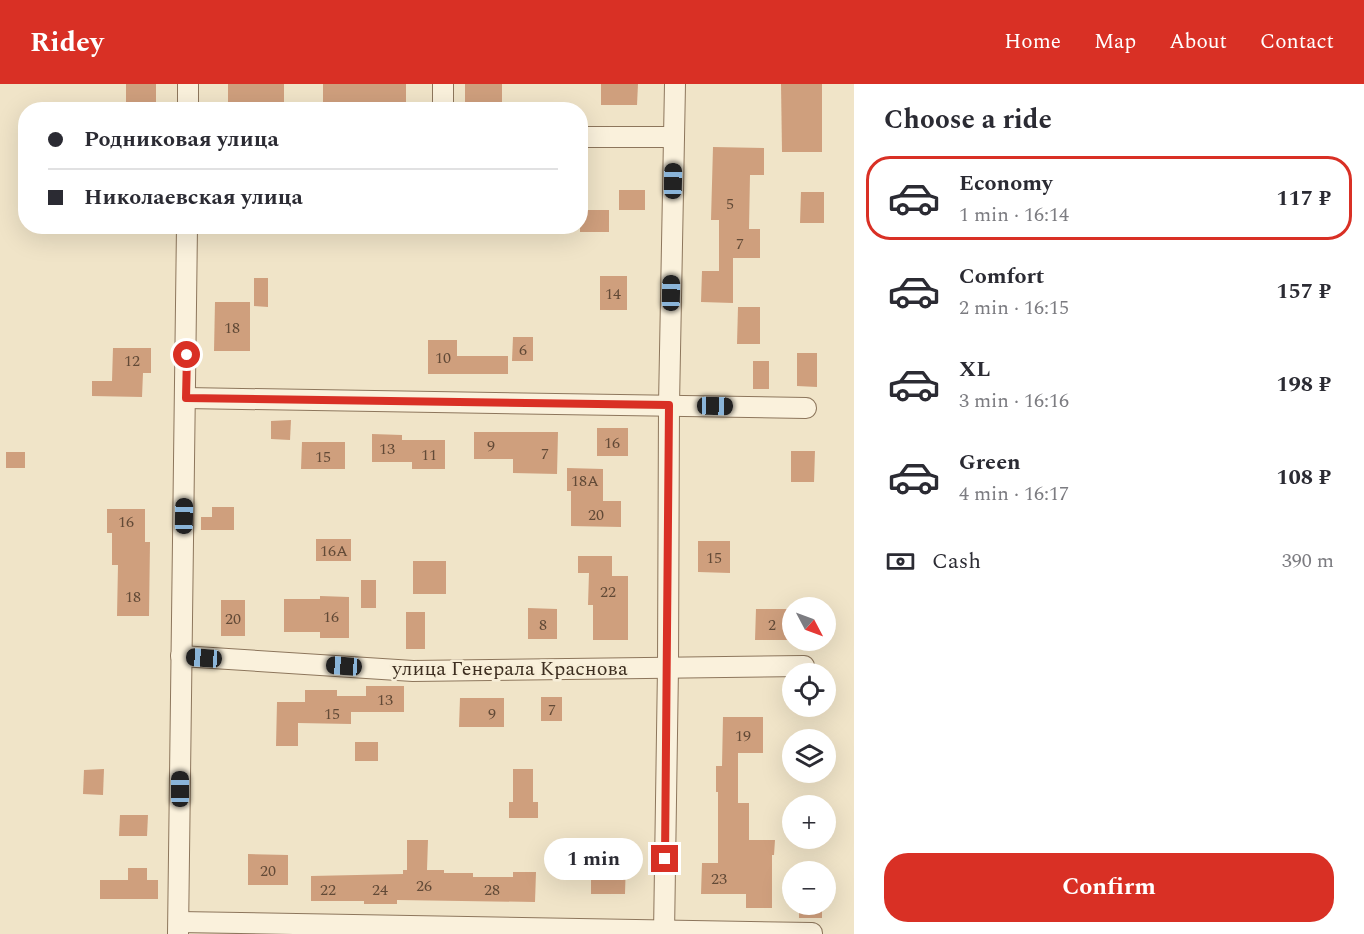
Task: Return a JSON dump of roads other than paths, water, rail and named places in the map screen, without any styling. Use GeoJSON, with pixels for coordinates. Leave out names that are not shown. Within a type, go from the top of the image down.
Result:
{"type":"FeatureCollection","features":[{"type":"Feature","properties":{"kind":"street"},"geometry":{"type":"LineString","coordinates":[[188,84],[188,102]]}},
{"type":"Feature","properties":{"kind":"street"},"geometry":{"type":"LineString","coordinates":[[443,84],[443,102]]}},
{"type":"Feature","properties":{"kind":"street"},"geometry":{"type":"LineString","coordinates":[[664,932],[669,405],[675,84]]}},
{"type":"Feature","properties":{"kind":"street"},"geometry":{"type":"LineString","coordinates":[[588,137],[674,137]]}},
{"type":"Feature","properties":{"kind":"street"},"geometry":{"type":"LineString","coordinates":[[187,234],[178,928],[812,933]]}},
{"type":"Feature","properties":{"kind":"street"},"geometry":{"type":"LineString","coordinates":[[186,398],[806,408]]}},
{"type":"Feature","properties":{"kind":"street","name":"улица Генерала Краснова"},"geometry":{"type":"LineString","coordinates":[[181,656],[413,671],[782,666]]}}]}
